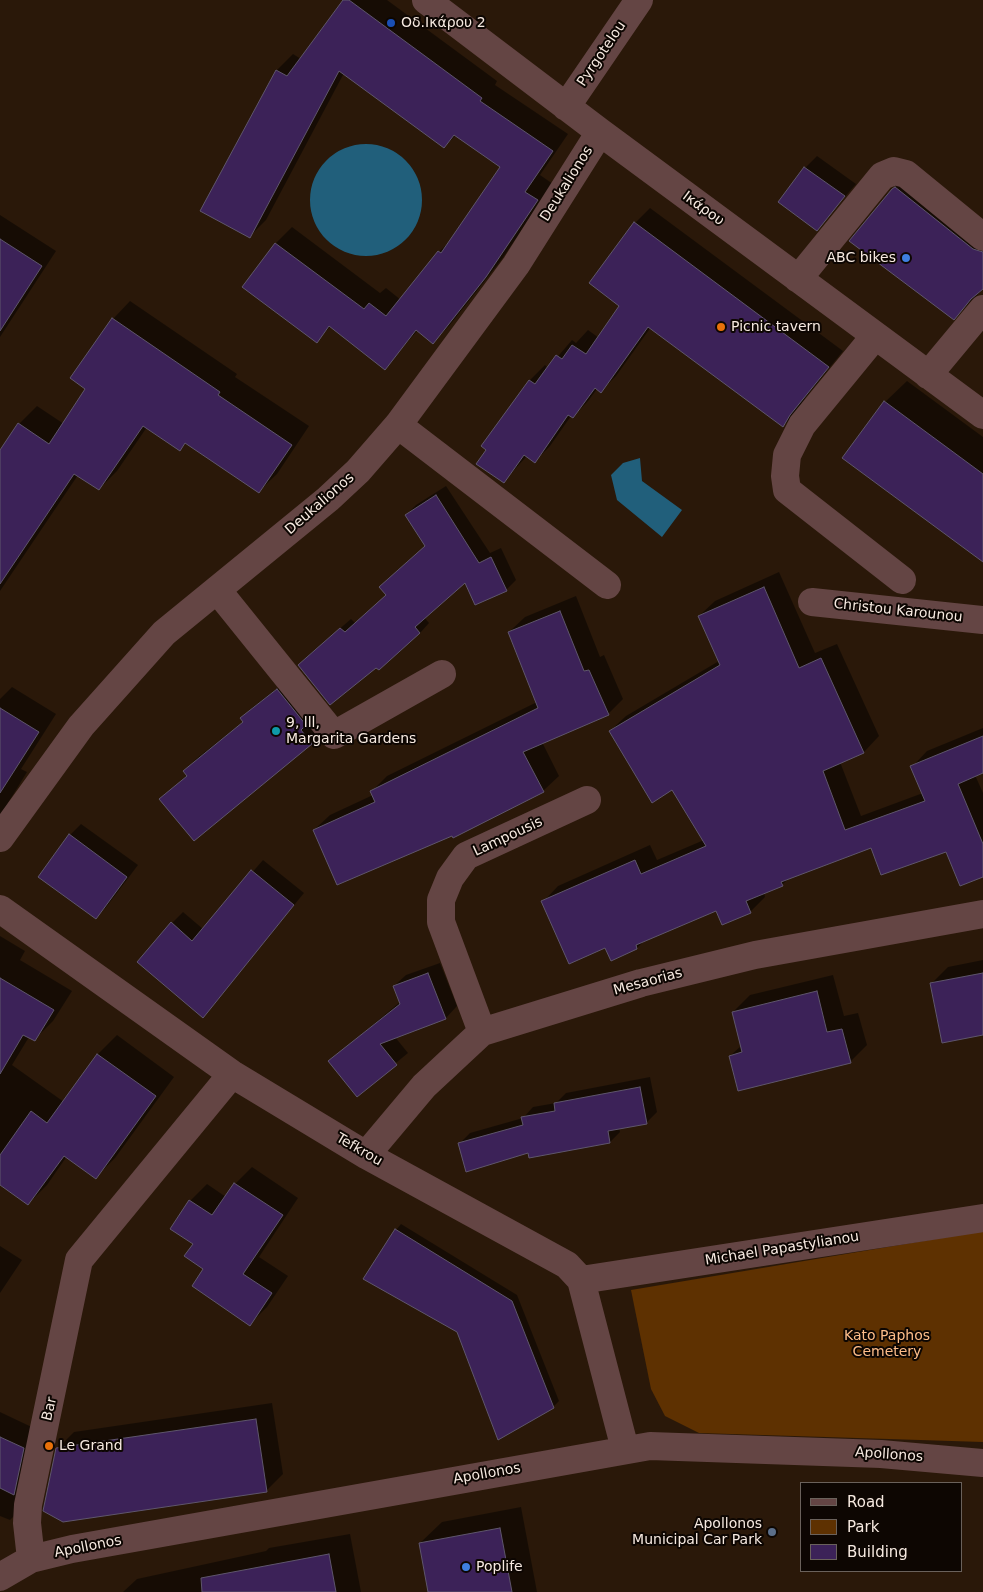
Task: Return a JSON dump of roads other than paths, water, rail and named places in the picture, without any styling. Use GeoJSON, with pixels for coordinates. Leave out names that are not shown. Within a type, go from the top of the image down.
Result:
{"type":"FeatureCollection","features":[{"type":"Feature","properties":{"kind":"street","name":"Ικάρου"},"geometry":{"type":"LineString","coordinates":[[426,0],[566,107],[983,415]]}},
{"type":"Feature","properties":{"kind":"street","name":"Pyrgotelou"},"geometry":{"type":"LineString","coordinates":[[566,107],[639,0]]}},
{"type":"Feature","properties":{"kind":"street","name":"Deukalionos"},"geometry":{"type":"LineString","coordinates":[[0,838],[81,726],[164,633],[218,591],[328,499],[358,471],[398,425],[516,265],[600,132]]}},
{"type":"Feature","properties":{"kind":"street"},"geometry":{"type":"LineString","coordinates":[[798,279],[882,176],[894,171],[906,174],[983,237]]}},
{"type":"Feature","properties":{"kind":"street"},"geometry":{"type":"LineString","coordinates":[[928,375],[983,309]]}},
{"type":"Feature","properties":{"kind":"street"},"geometry":{"type":"LineString","coordinates":[[875,336],[802,425],[787,455],[785,476],[788,490],[902,580]]}},
{"type":"Feature","properties":{"kind":"street"},"geometry":{"type":"LineString","coordinates":[[398,425],[607,585]]}},
{"type":"Feature","properties":{"kind":"street"},"geometry":{"type":"LineString","coordinates":[[218,591],[334,735],[442,674]]}},
{"type":"Feature","properties":{"kind":"street","name":"Christou Karounou"},"geometry":{"type":"LineString","coordinates":[[812,602],[983,620]]}},
{"type":"Feature","properties":{"kind":"street","name":"Lampousis"},"geometry":{"type":"LineString","coordinates":[[482,1032],[441,922],[441,900],[450,878],[466,856],[587,800]]}},
{"type":"Feature","properties":{"kind":"street","name":"Tefkrou"},"geometry":{"type":"LineString","coordinates":[[0,909],[232,1074],[366,1155],[547,1253],[566,1265],[581,1280]]}},
{"type":"Feature","properties":{"kind":"street","name":"Mesaorias"},"geometry":{"type":"LineString","coordinates":[[366,1155],[424,1086],[482,1032],[641,983],[755,955],[983,914]]}},
{"type":"Feature","properties":{"kind":"street","name":"Bar"},"geometry":{"type":"LineString","coordinates":[[31,1559],[27,1522],[28,1505],[79,1260],[232,1074]]}},
{"type":"Feature","properties":{"kind":"street","name":"Michael Papastylianou"},"geometry":{"type":"LineString","coordinates":[[581,1280],[983,1218]]}},
{"type":"Feature","properties":{"kind":"street"},"geometry":{"type":"LineString","coordinates":[[581,1280],[625,1449]]}},
{"type":"Feature","properties":{"kind":"street","name":"Apollonos"},"geometry":{"type":"LineString","coordinates":[[0,1577],[31,1559],[125,1539],[650,1446],[775,1448],[881,1454],[983,1463]]}},
{"type":"Feature","properties":{"kind":"water"},"geometry":{"type":"Polygon","coordinates":[[[366,144],[387,148],[406,160],[418,179],[422,200],[418,221],[406,240],[387,252],[366,256],[345,252],[326,240],[314,221],[310,200],[314,179],[326,160],[345,148],[366,144]]]}},
{"type":"Feature","properties":{"kind":"water"},"geometry":{"type":"Polygon","coordinates":[[[640,458],[642,481],[682,510],[662,537],[617,500],[611,475],[623,463],[640,458]]]}},
{"type":"Feature","properties":{"kind":"place","name":"Οδ.Ικάρου 2"},"geometry":{"type":"Point","coordinates":[391,23]}},
{"type":"Feature","properties":{"kind":"place","name":"ABC bikes"},"geometry":{"type":"Point","coordinates":[906,258]}},
{"type":"Feature","properties":{"kind":"place","name":"Picnic tavern"},"geometry":{"type":"Point","coordinates":[721,327]}},
{"type":"Feature","properties":{"kind":"place","name":"9, lll, Margarita Gardens"},"geometry":{"type":"Point","coordinates":[276,731]}},
{"type":"Feature","properties":{"kind":"place","name":"Le Grand"},"geometry":{"type":"Point","coordinates":[49,1446]}},
{"type":"Feature","properties":{"kind":"place","name":"Apollonos Municipal Car Park"},"geometry":{"type":"Point","coordinates":[772,1532]}},
{"type":"Feature","properties":{"kind":"place","name":"Poplife"},"geometry":{"type":"Point","coordinates":[466,1567]}},
{"type":"Feature","properties":{"kind":"park label","name":"Kato Paphos Cemetery"},"geometry":{"type":"Point","coordinates":[887,1344]}}]}
